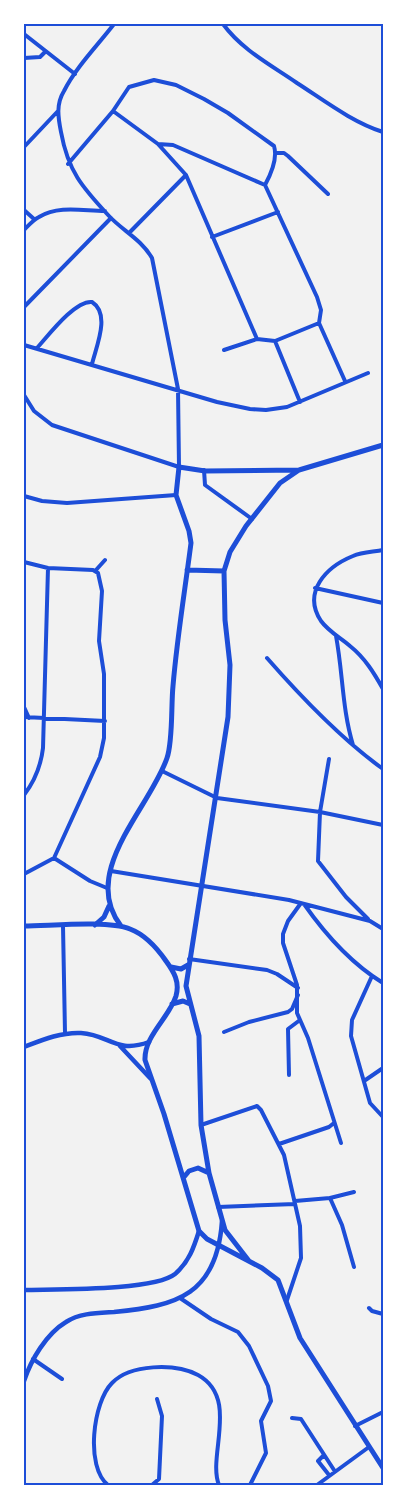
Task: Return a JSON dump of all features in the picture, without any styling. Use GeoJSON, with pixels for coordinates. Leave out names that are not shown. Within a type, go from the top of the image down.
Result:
{"type":"FeatureCollection","features":[{"type":"Feature","properties":{"kind":"main road"},"geometry":{"type":"LineString","coordinates":[[121,926],[109,906],[107,888],[111,871],[116,853],[168,756],[173,684],[190,543],[189,530],[176,495],[180,467],[204,470],[300,470],[383,445]]}},
{"type":"Feature","properties":{"kind":"main road"},"geometry":{"type":"LineString","coordinates":[[249,1262],[228,1235],[209,1173],[201,1125],[199,1036],[186,986],[217,798],[231,690],[224,570],[230,552],[252,519],[280,483],[300,470]]}},
{"type":"Feature","properties":{"kind":"main road"},"geometry":{"type":"LineString","coordinates":[[276,471],[279,475],[280,483]]}},
{"type":"Feature","properties":{"kind":"main road"},"geometry":{"type":"LineString","coordinates":[[187,570],[224,570]]}},
{"type":"Feature","properties":{"kind":"main road"},"geometry":{"type":"LineString","coordinates":[[95,925],[104,917],[109,906]]}},
{"type":"Feature","properties":{"kind":"main road"},"geometry":{"type":"LineString","coordinates":[[24,926],[121,926],[144,936],[170,967],[178,986],[172,1004],[149,1042],[145,1052],[145,1060],[184,1178],[199,1231],[207,1240],[272,1274],[282,1287],[296,1331],[383,1468]]}},
{"type":"Feature","properties":{"kind":"main road"},"geometry":{"type":"LineString","coordinates":[[170,967],[180,969],[189,962]]}},
{"type":"Feature","properties":{"kind":"main road"},"geometry":{"type":"LineString","coordinates":[[172,1004],[183,1001],[190,1004]]}},
{"type":"Feature","properties":{"kind":"main road"},"geometry":{"type":"LineString","coordinates":[[184,1178],[189,1171],[198,1168],[209,1173]]}},
{"type":"Feature","properties":{"kind":"street"},"geometry":{"type":"LineString","coordinates":[[24,395],[34,412],[52,425],[180,467],[178,389],[156,270],[146,248],[88,196],[68,164],[58,111],[63,91],[114,24]]}},
{"type":"Feature","properties":{"kind":"street"},"geometry":{"type":"LineString","coordinates":[[223,24],[232,37],[248,51],[350,117],[383,132]]}},
{"type":"Feature","properties":{"kind":"street"},"geometry":{"type":"LineString","coordinates":[[24,34],[44,52],[75,74]]}},
{"type":"Feature","properties":{"kind":"street"},"geometry":{"type":"LineString","coordinates":[[24,58],[40,57],[44,52]]}},
{"type":"Feature","properties":{"kind":"street"},"geometry":{"type":"LineString","coordinates":[[68,164],[113,111],[129,87],[135,84],[164,81],[228,113],[267,139],[274,146],[276,153],[265,185]]}},
{"type":"Feature","properties":{"kind":"street"},"geometry":{"type":"LineString","coordinates":[[24,147],[58,111]]}},
{"type":"Feature","properties":{"kind":"street"},"geometry":{"type":"LineString","coordinates":[[113,111],[158,144],[186,175],[257,340]]}},
{"type":"Feature","properties":{"kind":"street"},"geometry":{"type":"LineString","coordinates":[[158,144],[173,145],[265,185],[317,297],[321,310],[319,323],[345,382]]}},
{"type":"Feature","properties":{"kind":"street"},"geometry":{"type":"LineString","coordinates":[[276,153],[284,153],[288,156],[328,194]]}},
{"type":"Feature","properties":{"kind":"street"},"geometry":{"type":"LineString","coordinates":[[130,232],[186,175]]}},
{"type":"Feature","properties":{"kind":"street"},"geometry":{"type":"LineString","coordinates":[[25,226],[34,219],[62,209],[105,211]]}},
{"type":"Feature","properties":{"kind":"street"},"geometry":{"type":"LineString","coordinates":[[24,210],[34,219]]}},
{"type":"Feature","properties":{"kind":"street"},"geometry":{"type":"LineString","coordinates":[[212,238],[278,212]]}},
{"type":"Feature","properties":{"kind":"street"},"geometry":{"type":"LineString","coordinates":[[24,307],[111,218]]}},
{"type":"Feature","properties":{"kind":"street"},"geometry":{"type":"LineString","coordinates":[[37,348],[61,321],[84,302],[92,302],[100,309],[101,317],[92,364]]}},
{"type":"Feature","properties":{"kind":"street"},"geometry":{"type":"LineString","coordinates":[[224,350],[257,340],[275,341],[319,323]]}},
{"type":"Feature","properties":{"kind":"street"},"geometry":{"type":"LineString","coordinates":[[275,341],[300,402]]}},
{"type":"Feature","properties":{"kind":"street"},"geometry":{"type":"LineString","coordinates":[[24,345],[250,409],[277,409],[300,402],[368,373]]}},
{"type":"Feature","properties":{"kind":"street"},"geometry":{"type":"LineString","coordinates":[[204,470],[205,485],[252,519]]}},
{"type":"Feature","properties":{"kind":"street"},"geometry":{"type":"LineString","coordinates":[[24,496],[42,501],[67,503],[176,495]]}},
{"type":"Feature","properties":{"kind":"street"},"geometry":{"type":"LineString","coordinates":[[383,550],[355,555],[336,564],[322,577],[315,588],[315,607],[322,622],[361,656],[383,689]]}},
{"type":"Feature","properties":{"kind":"street"},"geometry":{"type":"LineString","coordinates":[[96,570],[105,560]]}},
{"type":"Feature","properties":{"kind":"street"},"geometry":{"type":"LineString","coordinates":[[24,562],[48,568],[96,570]]}},
{"type":"Feature","properties":{"kind":"street"},"geometry":{"type":"LineString","coordinates":[[24,795],[41,761],[48,568]]}},
{"type":"Feature","properties":{"kind":"street"},"geometry":{"type":"LineString","coordinates":[[24,874],[54,858],[100,757],[105,721],[104,674],[99,641],[102,591],[100,577],[96,570]]}},
{"type":"Feature","properties":{"kind":"street"},"geometry":{"type":"LineString","coordinates":[[315,588],[383,603]]}},
{"type":"Feature","properties":{"kind":"street"},"geometry":{"type":"LineString","coordinates":[[336,636],[343,672],[346,720],[353,745]]}},
{"type":"Feature","properties":{"kind":"street"},"geometry":{"type":"LineString","coordinates":[[267,658],[294,689],[353,745],[383,769]]}},
{"type":"Feature","properties":{"kind":"street"},"geometry":{"type":"LineString","coordinates":[[24,707],[29,718]]}},
{"type":"Feature","properties":{"kind":"street"},"geometry":{"type":"LineString","coordinates":[[24,717],[105,721]]}},
{"type":"Feature","properties":{"kind":"street"},"geometry":{"type":"LineString","coordinates":[[329,759],[320,812],[318,861],[346,897],[370,920],[383,929]]}},
{"type":"Feature","properties":{"kind":"street"},"geometry":{"type":"LineString","coordinates":[[162,770],[217,798],[320,812],[383,825]]}},
{"type":"Feature","properties":{"kind":"street"},"geometry":{"type":"LineString","coordinates":[[54,858],[90,881],[107,888]]}},
{"type":"Feature","properties":{"kind":"street"},"geometry":{"type":"LineString","coordinates":[[111,871],[302,903],[370,920]]}},
{"type":"Feature","properties":{"kind":"street"},"geometry":{"type":"LineString","coordinates":[[302,903],[317,922],[372,976],[383,983]]}},
{"type":"Feature","properties":{"kind":"street"},"geometry":{"type":"LineString","coordinates":[[302,903],[288,921],[283,936],[285,950],[298,988],[297,1013],[308,1038],[341,1143]]}},
{"type":"Feature","properties":{"kind":"street"},"geometry":{"type":"LineString","coordinates":[[63,926],[65,1033]]}},
{"type":"Feature","properties":{"kind":"street"},"geometry":{"type":"LineString","coordinates":[[189,962],[266,970],[277,974],[298,988]]}},
{"type":"Feature","properties":{"kind":"street"},"geometry":{"type":"LineString","coordinates":[[372,976],[350,1027],[357,1060],[370,1103],[383,1117]]}},
{"type":"Feature","properties":{"kind":"street"},"geometry":{"type":"LineString","coordinates":[[224,1032],[249,1022],[288,1012],[292,1009],[298,994]]}},
{"type":"Feature","properties":{"kind":"street"},"geometry":{"type":"LineString","coordinates":[[289,1075],[288,1029],[300,1020]]}},
{"type":"Feature","properties":{"kind":"street"},"geometry":{"type":"LineString","coordinates":[[24,1047],[65,1033],[91,1035],[119,1045],[132,1047],[149,1042]]}},
{"type":"Feature","properties":{"kind":"street"},"geometry":{"type":"LineString","coordinates":[[119,1045],[150,1078]]}},
{"type":"Feature","properties":{"kind":"street"},"geometry":{"type":"LineString","coordinates":[[364,1081],[383,1068]]}},
{"type":"Feature","properties":{"kind":"street"},"geometry":{"type":"LineString","coordinates":[[201,1125],[256,1106],[261,1110],[280,1144],[287,1165],[295,1203],[302,1249],[287,1300]]}},
{"type":"Feature","properties":{"kind":"street"},"geometry":{"type":"LineString","coordinates":[[280,1144],[329,1127],[333,1125],[334,1120]]}},
{"type":"Feature","properties":{"kind":"street"},"geometry":{"type":"LineString","coordinates":[[218,1207],[295,1203],[354,1192]]}},
{"type":"Feature","properties":{"kind":"street"},"geometry":{"type":"LineString","coordinates":[[330,1198],[342,1225],[354,1268]]}},
{"type":"Feature","properties":{"kind":"street"},"geometry":{"type":"LineString","coordinates":[[24,1380],[25,1372],[56,1330],[77,1317],[88,1314],[150,1308],[186,1295],[207,1274],[219,1247],[222,1220]]}},
{"type":"Feature","properties":{"kind":"street"},"geometry":{"type":"LineString","coordinates":[[24,1290],[133,1285],[163,1281],[174,1275],[185,1265],[193,1251],[199,1231]]}},
{"type":"Feature","properties":{"kind":"street"},"geometry":{"type":"LineString","coordinates":[[180,1298],[211,1319],[238,1332],[250,1346],[268,1386],[271,1401],[260,1421],[266,1453],[250,1485]]}},
{"type":"Feature","properties":{"kind":"street"},"geometry":{"type":"LineString","coordinates":[[369,1308],[372,1312],[383,1314]]}},
{"type":"Feature","properties":{"kind":"street"},"geometry":{"type":"LineString","coordinates":[[34,1359],[62,1379]]}},
{"type":"Feature","properties":{"kind":"street"},"geometry":{"type":"LineString","coordinates":[[108,1485],[96,1469],[94,1450],[99,1406],[105,1392],[115,1380],[127,1372],[158,1368],[188,1371],[200,1376],[209,1384],[220,1412],[217,1472],[219,1485]]}},
{"type":"Feature","properties":{"kind":"street"},"geometry":{"type":"LineString","coordinates":[[157,1399],[162,1416],[159,1485]]}},
{"type":"Feature","properties":{"kind":"street"},"geometry":{"type":"LineString","coordinates":[[355,1426],[383,1412]]}},
{"type":"Feature","properties":{"kind":"street"},"geometry":{"type":"LineString","coordinates":[[292,1418],[301,1419],[323,1456],[334,1470]]}},
{"type":"Feature","properties":{"kind":"street"},"geometry":{"type":"LineString","coordinates":[[316,1485],[369,1446]]}},
{"type":"Feature","properties":{"kind":"street"},"geometry":{"type":"LineString","coordinates":[[323,1456],[318,1461],[328,1475]]}},
{"type":"Feature","properties":{"kind":"street"},"geometry":{"type":"LineString","coordinates":[[152,1485],[159,1479]]}}]}
